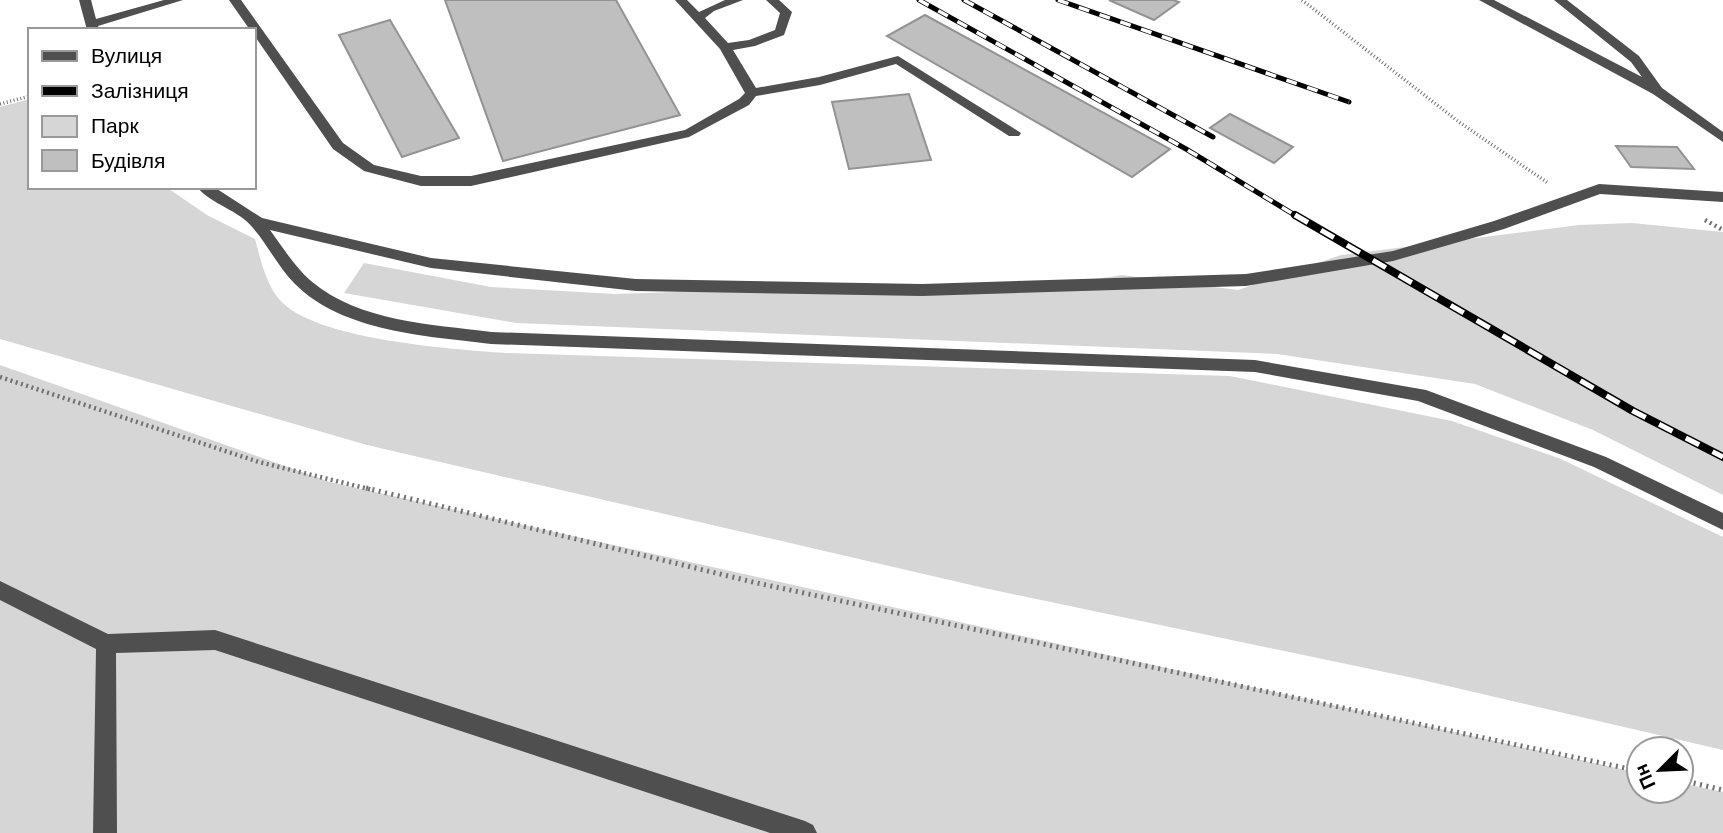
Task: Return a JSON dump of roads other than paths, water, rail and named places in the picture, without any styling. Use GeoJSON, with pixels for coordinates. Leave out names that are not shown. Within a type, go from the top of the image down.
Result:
{"type":"FeatureCollection","features":[{"type":"Feature","properties":{"kind":"lane"},"geometry":{"type":"LineString","coordinates":[[85,0],[92,27],[177,0]]}},
{"type":"Feature","properties":{"kind":"lane"},"geometry":{"type":"LineString","coordinates":[[235,0],[255,28]]}},
{"type":"Feature","properties":{"kind":"lane"},"geometry":{"type":"LineString","coordinates":[[681,0],[725,47],[752,93]]}},
{"type":"Feature","properties":{"kind":"lane"},"geometry":{"type":"LineString","coordinates":[[698,18],[710,9],[737,0]]}},
{"type":"Feature","properties":{"kind":"lane"},"geometry":{"type":"LineString","coordinates":[[725,47],[751,43],[780,32],[786,12],[772,0]]}},
{"type":"Feature","properties":{"kind":"lane"},"geometry":{"type":"LineString","coordinates":[[1485,0],[1658,91],[1723,138]]}},
{"type":"Feature","properties":{"kind":"lane"},"geometry":{"type":"LineString","coordinates":[[1560,0],[1635,58],[1658,91]]}},
{"type":"Feature","properties":{"kind":"lane"},"geometry":{"type":"LineString","coordinates":[[256,30],[338,146],[369,168],[421,181],[471,181],[689,133],[744,102],[752,93],[820,81],[898,60],[1014,134]]}},
{"type":"Feature","properties":{"kind":"lane"},"geometry":{"type":"LineString","coordinates":[[207,189],[257,222],[306,285],[336,306],[404,326],[491,338],[1255,366],[1420,395],[1600,462],[1723,522]]}},
{"type":"Feature","properties":{"kind":"lane"},"geometry":{"type":"LineString","coordinates":[[257,222],[431,263],[546,278],[636,285],[817,286],[922,290],[1246,280],[1393,256],[1499,225],[1599,189],[1723,197]]}},
{"type":"Feature","properties":{"kind":"lane"},"geometry":{"type":"LineString","coordinates":[[0,590],[106,644],[215,640],[805,833]]}},
{"type":"Feature","properties":{"kind":"lane"},"geometry":{"type":"LineString","coordinates":[[105,833],[106,644]]}},
{"type":"Feature","properties":{"kind":"railway"},"geometry":{"type":"LineString","coordinates":[[919,0],[1186,149],[1298,217]]}},
{"type":"Feature","properties":{"kind":"railway"},"geometry":{"type":"LineString","coordinates":[[964,0],[1213,137]]}},
{"type":"Feature","properties":{"kind":"railway"},"geometry":{"type":"LineString","coordinates":[[1058,0],[1349,102]]}},
{"type":"Feature","properties":{"kind":"railway"},"geometry":{"type":"LineString","coordinates":[[1295,215],[1633,411],[1723,457]]}}]}
